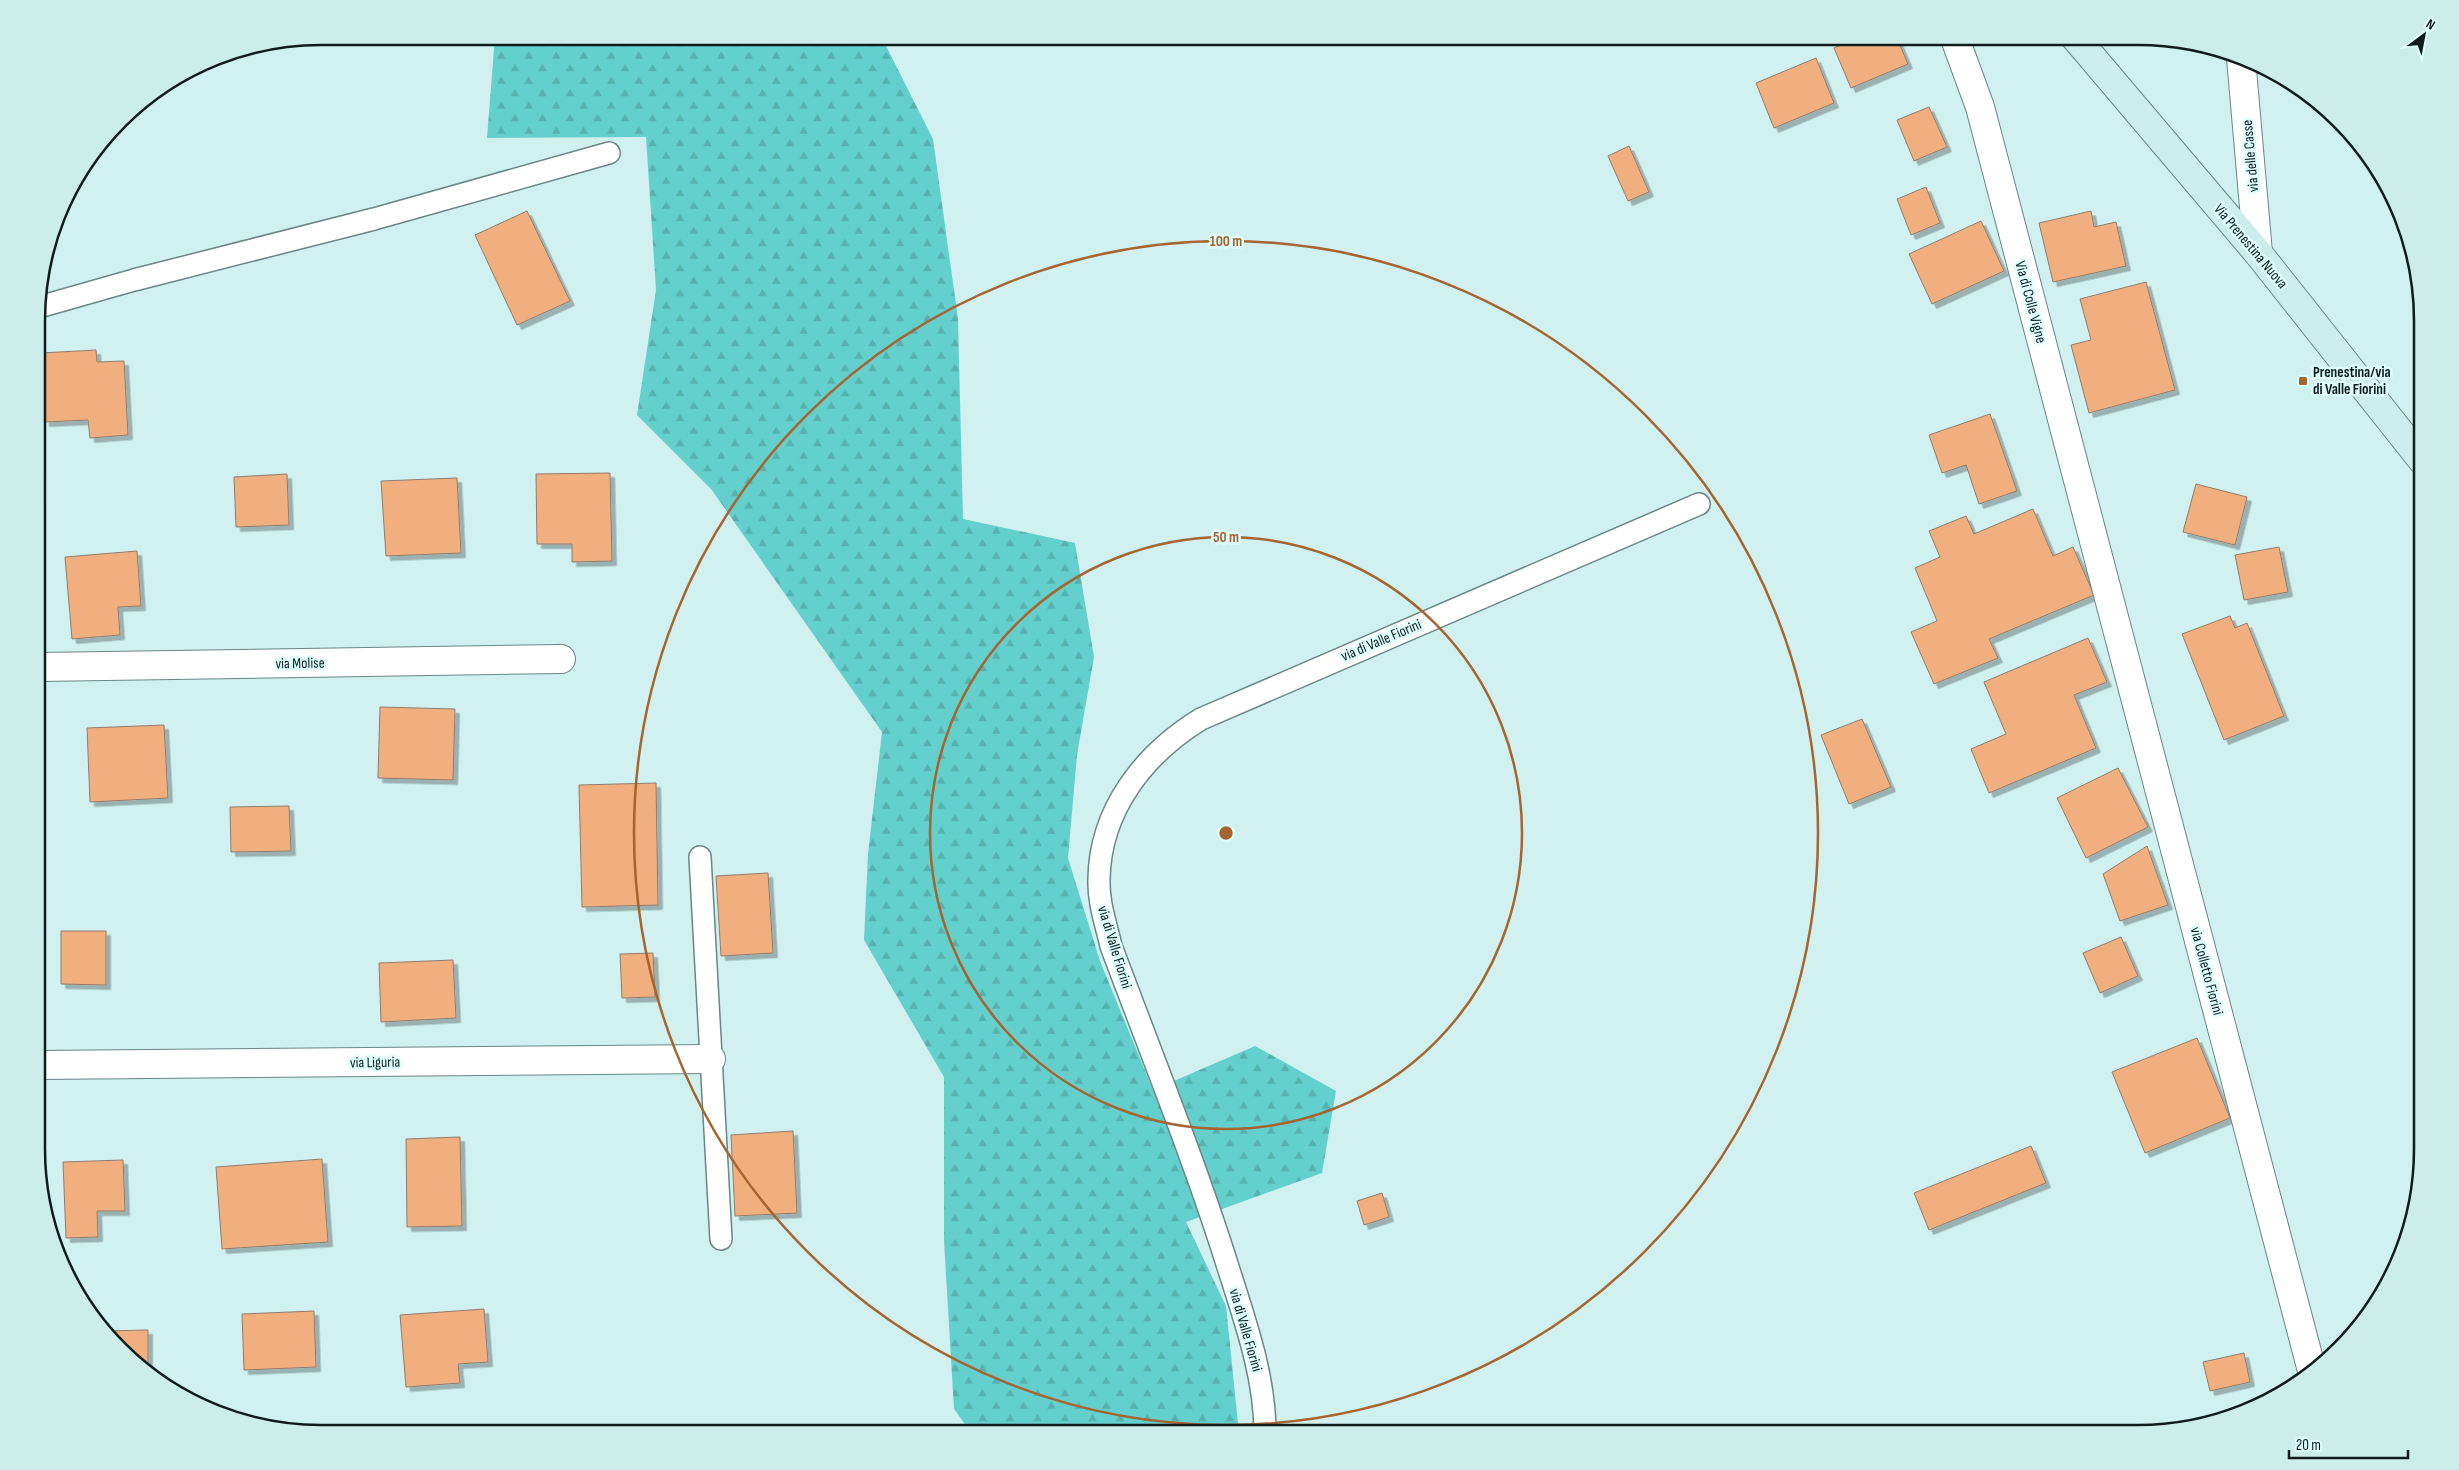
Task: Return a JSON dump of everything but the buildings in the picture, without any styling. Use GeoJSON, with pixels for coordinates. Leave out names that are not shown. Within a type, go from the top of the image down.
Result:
{"type":"FeatureCollection","features":[{"type":"Feature","properties":{"kind":"main road","name":"Via Prenestina Nuova"},"geometry":{"type":"LineString","coordinates":[[2082,45],[2258,254],[2414,450]]}},
{"type":"Feature","properties":{"kind":"street","name":"Via di Colle Vigne"},"geometry":{"type":"LineString","coordinates":[[1957,45],[1980,108],[2102,570]]}},
{"type":"Feature","properties":{"kind":"street","name":"via delle Casse"},"geometry":{"type":"LineString","coordinates":[[2242,65],[2258,254]]}},
{"type":"Feature","properties":{"kind":"street","name":"via Colletto Fiorini"},"geometry":{"type":"LineString","coordinates":[[2102,570],[2310,1365]]}},
{"type":"Feature","properties":{"kind":"street","name":"via Molise"},"geometry":{"type":"LineString","coordinates":[[45,666],[561,660]]}},
{"type":"Feature","properties":{"kind":"street","name":"via Liguria"},"geometry":{"type":"LineString","coordinates":[[45,1065],[711,1059]]}},
{"type":"Feature","properties":{"kind":"lane"},"geometry":{"type":"LineString","coordinates":[[46,305],[134,280],[374,219],[609,153]]}},
{"type":"Feature","properties":{"kind":"lane","name":"via di Valle Fiorini"},"geometry":{"type":"LineString","coordinates":[[1264,1425],[1262,1388],[1237,1296],[1213,1220],[1112,946],[1101,908],[1099,878],[1106,832],[1113,813],[1126,789],[1148,760],[1180,732],[1201,719],[1699,504]]}},
{"type":"Feature","properties":{"kind":"lane"},"geometry":{"type":"LineString","coordinates":[[700,857],[721,1239]]}},
{"type":"Feature","properties":{"kind":"green space"},"geometry":{"type":"Polygon","coordinates":[[[494,45],[886,45],[933,139],[958,319],[963,519],[1075,543],[1094,657],[1077,755],[1068,858],[1100,961],[1153,1090],[1255,1046],[1336,1091],[1322,1173],[1186,1222],[1226,1306],[1238,1425],[966,1425],[954,1409],[944,1241],[944,1077],[864,940],[868,854],[882,732],[711,489],[637,415],[656,290],[646,137],[487,138],[494,45]]]}},
{"type":"Feature","properties":{"kind":"place","name":"Prenestina/via di Valle Fiorini"},"geometry":{"type":"Point","coordinates":[2303,381]}}]}
